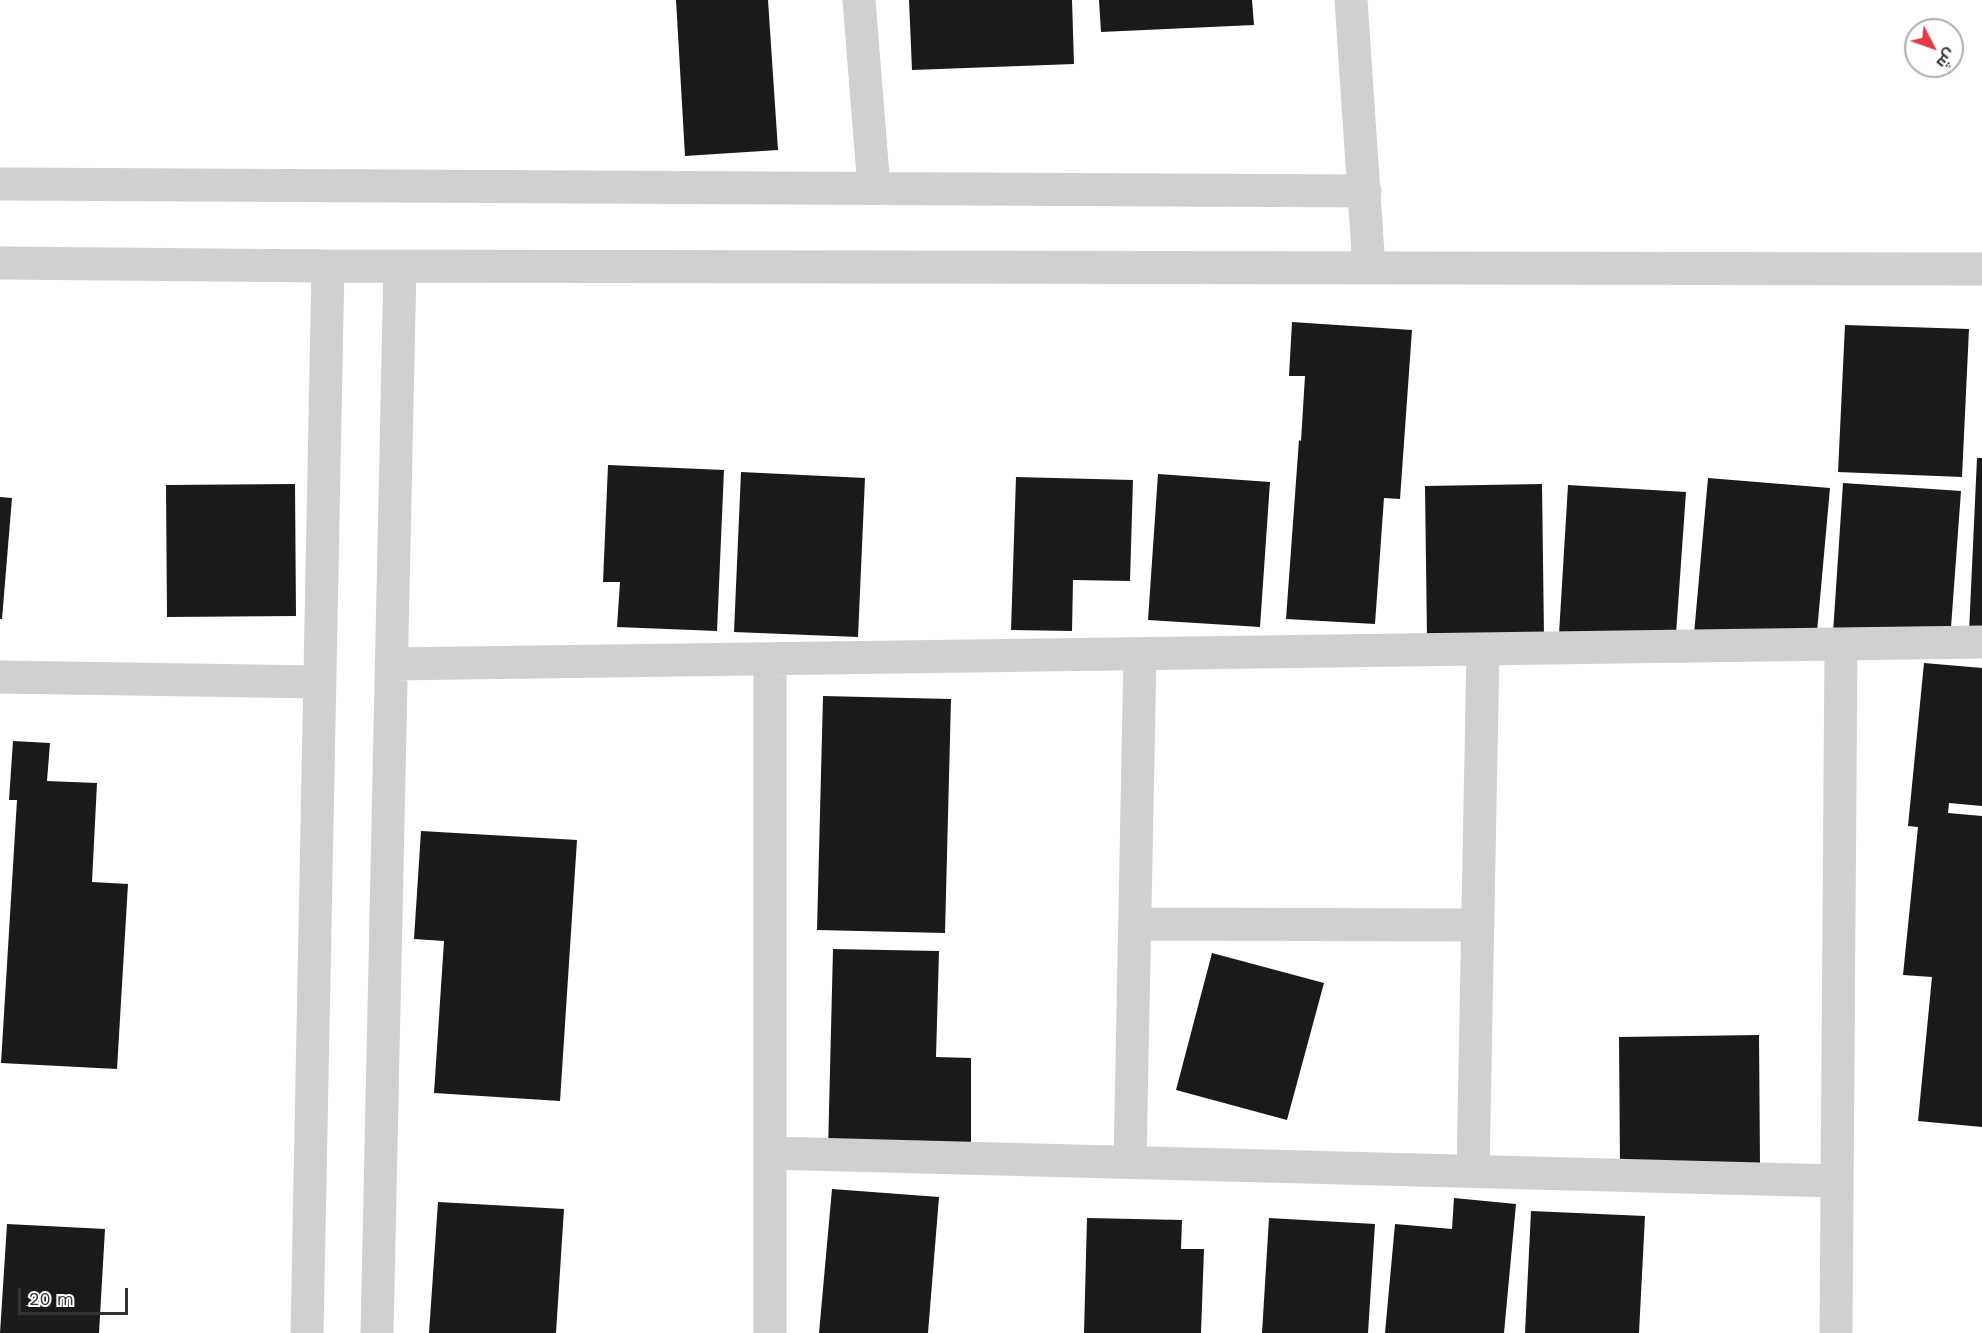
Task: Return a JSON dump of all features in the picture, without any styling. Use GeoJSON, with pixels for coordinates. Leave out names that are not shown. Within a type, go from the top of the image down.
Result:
{"type":"FeatureCollection","features":[{"type":"Feature","properties":{"kind":"street"},"geometry":{"type":"LineString","coordinates":[[859,0],[874,188]]}},
{"type":"Feature","properties":{"kind":"street"},"geometry":{"type":"LineString","coordinates":[[1351,0],[1369,268]]}},
{"type":"Feature","properties":{"kind":"street"},"geometry":{"type":"LineString","coordinates":[[0,184],[1365,191]]}},
{"type":"Feature","properties":{"kind":"street"},"geometry":{"type":"LineString","coordinates":[[0,263],[328,266],[1982,269]]}},
{"type":"Feature","properties":{"kind":"street"},"geometry":{"type":"LineString","coordinates":[[307,1333],[328,266]]}},
{"type":"Feature","properties":{"kind":"street"},"geometry":{"type":"LineString","coordinates":[[377,1333],[400,266]]}},
{"type":"Feature","properties":{"kind":"street"},"geometry":{"type":"LineString","coordinates":[[391,664],[1982,642]]}},
{"type":"Feature","properties":{"kind":"street"},"geometry":{"type":"LineString","coordinates":[[1836,1333],[1841,644]]}},
{"type":"Feature","properties":{"kind":"street"},"geometry":{"type":"LineString","coordinates":[[1473,1171],[1483,649]]}},
{"type":"Feature","properties":{"kind":"street"},"geometry":{"type":"LineString","coordinates":[[1131,1162],[1140,654]]}},
{"type":"Feature","properties":{"kind":"street"},"geometry":{"type":"LineString","coordinates":[[770,659],[770,1333]]}},
{"type":"Feature","properties":{"kind":"street"},"geometry":{"type":"LineString","coordinates":[[0,677],[320,682]]}},
{"type":"Feature","properties":{"kind":"street"},"geometry":{"type":"LineString","coordinates":[[1135,924],[1478,925]]}},
{"type":"Feature","properties":{"kind":"street"},"geometry":{"type":"LineString","coordinates":[[770,1153],[1837,1181]]}},
{"type":"Feature","properties":{"kind":"building"},"geometry":{"type":"Polygon","coordinates":[[[676,0],[768,0],[778,150],[685,156],[676,0]]]}},
{"type":"Feature","properties":{"kind":"building"},"geometry":{"type":"Polygon","coordinates":[[[909,0],[1072,0],[1074,64],[912,70],[909,0]]]}},
{"type":"Feature","properties":{"kind":"building"},"geometry":{"type":"Polygon","coordinates":[[[1099,0],[1252,0],[1254,25],[1101,32],[1099,0]]]}},
{"type":"Feature","properties":{"kind":"building"},"geometry":{"type":"Polygon","coordinates":[[[1292,322],[1412,330],[1400,499],[1384,498],[1375,624],[1286,619],[1305,376],[1289,376],[1292,322]]]}},
{"type":"Feature","properties":{"kind":"building"},"geometry":{"type":"Polygon","coordinates":[[[1845,325],[1969,329],[1962,477],[1838,472],[1845,325]]]}},
{"type":"Feature","properties":{"kind":"building"},"geometry":{"type":"Polygon","coordinates":[[[1977,458],[1982,458],[1982,633],[1969,632],[1977,458]]]}},
{"type":"Feature","properties":{"kind":"building"},"geometry":{"type":"Polygon","coordinates":[[[608,465],[724,470],[717,631],[617,627],[620,582],[603,582],[608,465]]]}},
{"type":"Feature","properties":{"kind":"building"},"geometry":{"type":"Polygon","coordinates":[[[741,472],[865,478],[858,637],[734,632],[741,472]]]}},
{"type":"Feature","properties":{"kind":"building"},"geometry":{"type":"Polygon","coordinates":[[[1158,474],[1270,482],[1260,627],[1148,620],[1158,474]]]}},
{"type":"Feature","properties":{"kind":"building"},"geometry":{"type":"Polygon","coordinates":[[[1016,477],[1133,480],[1130,581],[1073,580],[1072,631],[1011,630],[1016,477]]]}},
{"type":"Feature","properties":{"kind":"building"},"geometry":{"type":"Polygon","coordinates":[[[1708,478],[1830,488],[1816,643],[1694,634],[1708,478]]]}},
{"type":"Feature","properties":{"kind":"building"},"geometry":{"type":"Polygon","coordinates":[[[1843,483],[1961,491],[1950,641],[1833,633],[1843,483]]]}},
{"type":"Feature","properties":{"kind":"building"},"geometry":{"type":"Polygon","coordinates":[[[295,484],[296,616],[167,617],[166,485],[295,484]]]}},
{"type":"Feature","properties":{"kind":"building"},"geometry":{"type":"Polygon","coordinates":[[[1542,484],[1544,637],[1427,639],[1425,486],[1542,484]]]}},
{"type":"Feature","properties":{"kind":"building"},"geometry":{"type":"Polygon","coordinates":[[[1568,485],[1686,492],[1676,634],[1559,634],[1568,485]]]}},
{"type":"Feature","properties":{"kind":"building"},"geometry":{"type":"Polygon","coordinates":[[[0,497],[12,498],[2,619],[0,619],[0,497]]]}},
{"type":"Feature","properties":{"kind":"building"},"geometry":{"type":"Polygon","coordinates":[[[1924,663],[1982,668],[1982,806],[1949,803],[1948,813],[1982,816],[1982,1127],[1918,1121],[1932,977],[1903,975],[1918,827],[1908,826],[1924,663]]]}},
{"type":"Feature","properties":{"kind":"building"},"geometry":{"type":"Polygon","coordinates":[[[823,696],[951,699],[945,933],[817,930],[823,696]]]}},
{"type":"Feature","properties":{"kind":"building"},"geometry":{"type":"Polygon","coordinates":[[[13,741],[50,743],[47,781],[97,783],[92,882],[128,884],[117,1069],[1,1063],[17,800],[9,800],[13,741]]]}},
{"type":"Feature","properties":{"kind":"building"},"geometry":{"type":"Polygon","coordinates":[[[421,831],[577,840],[560,1101],[434,1093],[444,941],[414,939],[421,831]]]}},
{"type":"Feature","properties":{"kind":"building"},"geometry":{"type":"Polygon","coordinates":[[[833,949],[939,951],[936,1057],[971,1058],[971,1147],[828,1151],[833,949]]]}},
{"type":"Feature","properties":{"kind":"building"},"geometry":{"type":"Polygon","coordinates":[[[1212,953],[1324,983],[1287,1120],[1176,1090],[1212,953]]]}},
{"type":"Feature","properties":{"kind":"building"},"geometry":{"type":"Polygon","coordinates":[[[1759,1035],[1760,1164],[1620,1166],[1619,1037],[1759,1035]]]}},
{"type":"Feature","properties":{"kind":"building"},"geometry":{"type":"Polygon","coordinates":[[[832,1189],[939,1197],[928,1333],[819,1333],[832,1189]]]}},
{"type":"Feature","properties":{"kind":"building"},"geometry":{"type":"Polygon","coordinates":[[[1454,1198],[1516,1204],[1504,1333],[1385,1333],[1395,1224],[1452,1229],[1454,1198]]]}},
{"type":"Feature","properties":{"kind":"building"},"geometry":{"type":"Polygon","coordinates":[[[438,1202],[564,1209],[556,1333],[429,1333],[438,1202]]]}},
{"type":"Feature","properties":{"kind":"building"},"geometry":{"type":"Polygon","coordinates":[[[1531,1211],[1645,1216],[1639,1333],[1525,1333],[1531,1211]]]}},
{"type":"Feature","properties":{"kind":"building"},"geometry":{"type":"Polygon","coordinates":[[[1087,1218],[1182,1220],[1181,1249],[1204,1249],[1201,1333],[1084,1333],[1087,1218]]]}},
{"type":"Feature","properties":{"kind":"building"},"geometry":{"type":"Polygon","coordinates":[[[1269,1218],[1375,1224],[1368,1333],[1262,1333],[1269,1218]]]}},
{"type":"Feature","properties":{"kind":"building"},"geometry":{"type":"Polygon","coordinates":[[[7,1224],[105,1229],[99,1333],[0,1333],[7,1224]]]}}]}
